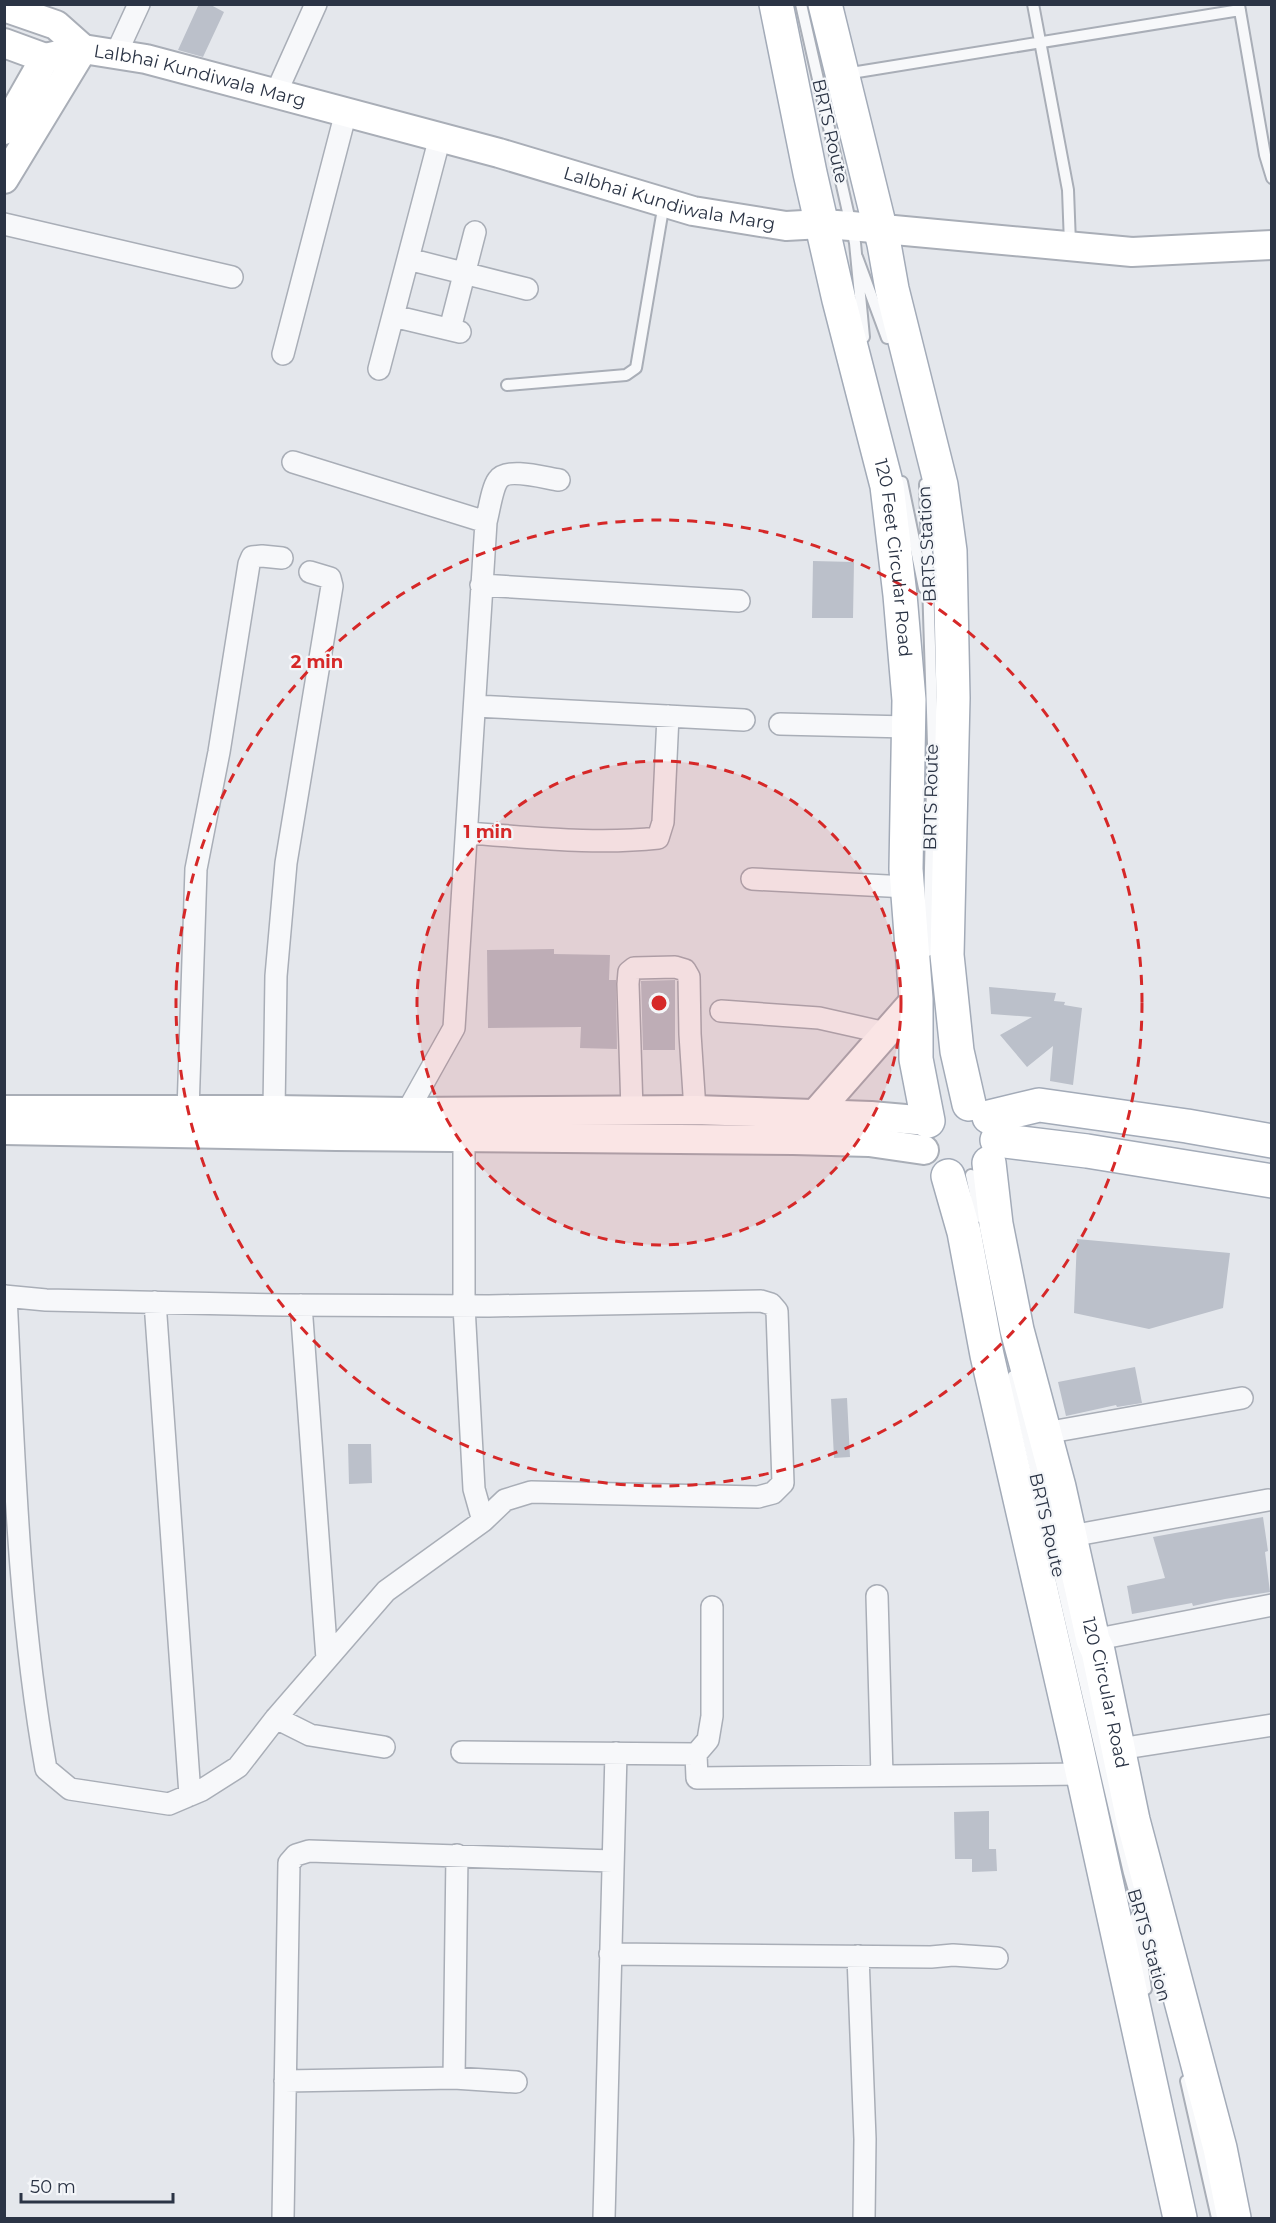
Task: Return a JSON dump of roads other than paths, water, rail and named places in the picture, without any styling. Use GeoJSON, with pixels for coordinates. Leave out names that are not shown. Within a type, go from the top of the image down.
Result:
{"type":"FeatureCollection","features":[{"type":"Feature","properties":{"kind":"main road","name":"120 Feet Circular Road"},"geometry":{"type":"LineString","coordinates":[[776,4],[810,173],[851,226],[892,289],[941,485],[950,551],[953,698],[947,955],[957,1051],[977,1146]]}},
{"type":"Feature","properties":{"kind":"main road","name":"120 Feet Circular Road"},"geometry":{"type":"LineString","coordinates":[[825,4],[842,74],[851,226],[839,300],[886,486],[901,607],[909,700],[907,887],[916,999],[916,1059],[926,1136]]}},
{"type":"Feature","properties":{"kind":"main road","name":"Lalbhai Kundiwala Marg"},"geometry":{"type":"LineString","coordinates":[[4,7],[56,25],[84,48]]}},
{"type":"Feature","properties":{"kind":"main road"},"geometry":{"type":"LineString","coordinates":[[4,43],[45,58],[4,130]]}},
{"type":"Feature","properties":{"kind":"main road","name":"Lalbhai Kundiwala Marg"},"geometry":{"type":"LineString","coordinates":[[4,179],[84,48]]}},
{"type":"Feature","properties":{"kind":"main road","name":"Lalbhai Kundiwala Marg"},"geometry":{"type":"LineString","coordinates":[[45,58],[84,48],[157,62],[440,137],[693,211],[786,226],[851,226],[1132,252],[1272,245]]}},
{"type":"Feature","properties":{"kind":"main road"},"geometry":{"type":"LineString","coordinates":[[815,1114],[916,999]]}},
{"type":"Feature","properties":{"kind":"main road"},"geometry":{"type":"LineString","coordinates":[[1180,2218],[1083,1774],[987,1355],[964,1232],[977,1146],[957,1103],[946,1105],[935,1112],[926,1136],[929,1161],[938,1170],[977,1146],[1039,1105],[1187,1126],[1272,1142]]}},
{"type":"Feature","properties":{"kind":"main road"},"geometry":{"type":"LineString","coordinates":[[4,1110],[406,1112],[695,1110],[871,1116],[926,1136]]}},
{"type":"Feature","properties":{"kind":"main road"},"geometry":{"type":"LineString","coordinates":[[4,1130],[869,1142],[926,1136]]}},
{"type":"Feature","properties":{"kind":"main road"},"geometry":{"type":"LineString","coordinates":[[977,1146],[1087,1151],[1272,1181]]}},
{"type":"Feature","properties":{"kind":"main road","name":"120 Circular Road"},"geometry":{"type":"LineString","coordinates":[[977,1146],[996,1224],[1017,1330],[1071,1536],[1093,1640],[1098,1651],[1133,1820],[1217,2137],[1234,2218]]}},
{"type":"Feature","properties":{"kind":"street"},"geometry":{"type":"LineString","coordinates":[[116,54],[139,4]]}},
{"type":"Feature","properties":{"kind":"street"},"geometry":{"type":"LineString","coordinates":[[276,93],[316,4]]}},
{"type":"Feature","properties":{"kind":"street"},"geometry":{"type":"LineString","coordinates":[[283,354],[346,112]]}},
{"type":"Feature","properties":{"kind":"street"},"geometry":{"type":"LineString","coordinates":[[379,369],[440,137]]}},
{"type":"Feature","properties":{"kind":"street"},"geometry":{"type":"LineString","coordinates":[[4,224],[232,277]]}},
{"type":"Feature","properties":{"kind":"street"},"geometry":{"type":"LineString","coordinates":[[393,316],[455,331],[464,273],[475,232]]}},
{"type":"Feature","properties":{"kind":"street"},"geometry":{"type":"LineString","coordinates":[[408,259],[527,289]]}},
{"type":"Feature","properties":{"kind":"street"},"geometry":{"type":"LineString","coordinates":[[293,462],[486,522]]}},
{"type":"Feature","properties":{"kind":"street"},"geometry":{"type":"LineString","coordinates":[[406,1112],[454,1028],[486,522],[497,481],[504,474],[517,473],[559,480]]}},
{"type":"Feature","properties":{"kind":"street"},"geometry":{"type":"LineString","coordinates":[[188,1111],[196,868],[219,752],[249,564],[252,557],[282,558]]}},
{"type":"Feature","properties":{"kind":"street"},"geometry":{"type":"LineString","coordinates":[[274,1110],[276,975],[286,863],[332,586],[330,578],[310,572]]}},
{"type":"Feature","properties":{"kind":"street"},"geometry":{"type":"LineString","coordinates":[[481,585],[739,601]]}},
{"type":"Feature","properties":{"kind":"street"},"geometry":{"type":"LineString","coordinates":[[475,706],[744,720]]}},
{"type":"Feature","properties":{"kind":"street"},"geometry":{"type":"LineString","coordinates":[[467,833],[626,841],[658,838],[663,822],[668,716]]}},
{"type":"Feature","properties":{"kind":"street"},"geometry":{"type":"LineString","coordinates":[[780,724],[908,727]]}},
{"type":"Feature","properties":{"kind":"street"},"geometry":{"type":"LineString","coordinates":[[752,879],[907,887]]}},
{"type":"Feature","properties":{"kind":"street"},"geometry":{"type":"LineString","coordinates":[[632,1110],[629,972],[634,968],[675,967],[685,970],[689,977],[695,1110]]}},
{"type":"Feature","properties":{"kind":"street"},"geometry":{"type":"LineString","coordinates":[[721,1011],[819,1017],[886,1033]]}},
{"type":"Feature","properties":{"kind":"street"},"geometry":{"type":"LineString","coordinates":[[464,1137],[464,1306],[474,1489],[483,1521]]}},
{"type":"Feature","properties":{"kind":"street"},"geometry":{"type":"LineString","coordinates":[[5,1296],[302,1305],[464,1306],[748,1300],[771,1304],[777,1311],[783,1483],[773,1493],[759,1497],[531,1492],[506,1500],[483,1521],[386,1591],[276,1718],[238,1767],[169,1804],[70,1789],[46,1769],[30,1667],[18,1539],[5,1296]]}},
{"type":"Feature","properties":{"kind":"street"},"geometry":{"type":"LineString","coordinates":[[155,1302],[189,1795]]}},
{"type":"Feature","properties":{"kind":"street"},"geometry":{"type":"LineString","coordinates":[[302,1305],[327,1659]]}},
{"type":"Feature","properties":{"kind":"street"},"geometry":{"type":"LineString","coordinates":[[1045,1433],[1242,1398]]}},
{"type":"Feature","properties":{"kind":"street"},"geometry":{"type":"LineString","coordinates":[[1071,1536],[1268,1500]]}},
{"type":"Feature","properties":{"kind":"street"},"geometry":{"type":"LineString","coordinates":[[877,1596],[882,1776]]}},
{"type":"Feature","properties":{"kind":"street"},"geometry":{"type":"LineString","coordinates":[[1093,1640],[1272,1605]]}},
{"type":"Feature","properties":{"kind":"street"},"geometry":{"type":"LineString","coordinates":[[712,1607],[712,1716],[708,1740],[696,1754],[697,1778],[1083,1774]]}},
{"type":"Feature","properties":{"kind":"street"},"geometry":{"type":"LineString","coordinates":[[276,1718],[310,1735],[384,1747]]}},
{"type":"Feature","properties":{"kind":"street"},"geometry":{"type":"LineString","coordinates":[[1119,1749],[1272,1725]]}},
{"type":"Feature","properties":{"kind":"street"},"geometry":{"type":"LineString","coordinates":[[462,1752],[696,1754]]}},
{"type":"Feature","properties":{"kind":"street"},"geometry":{"type":"LineString","coordinates":[[604,2218],[616,1753]]}},
{"type":"Feature","properties":{"kind":"street"},"geometry":{"type":"LineString","coordinates":[[283,2218],[289,1863],[296,1855],[309,1851],[612,1861]]}},
{"type":"Feature","properties":{"kind":"street"},"geometry":{"type":"LineString","coordinates":[[454,2078],[457,1855]]}},
{"type":"Feature","properties":{"kind":"street"},"geometry":{"type":"LineString","coordinates":[[610,1954],[931,1957],[953,1955],[997,1958]]}},
{"type":"Feature","properties":{"kind":"street"},"geometry":{"type":"LineString","coordinates":[[858,1956],[865,2139],[864,2218]]}},
{"type":"Feature","properties":{"kind":"street"},"geometry":{"type":"LineString","coordinates":[[285,2081],[454,2078],[516,2082]]}},
{"type":"Feature","properties":{"kind":"lane","name":"BRTS Route"},"geometry":{"type":"LineString","coordinates":[[801,4],[857,256]]}},
{"type":"Feature","properties":{"kind":"lane"},"geometry":{"type":"LineString","coordinates":[[1033,4],[1068,190],[1070,247]]}},
{"type":"Feature","properties":{"kind":"lane"},"geometry":{"type":"LineString","coordinates":[[842,74],[1239,7],[1265,155],[1272,178]]}},
{"type":"Feature","properties":{"kind":"lane"},"geometry":{"type":"LineString","coordinates":[[507,385],[626,375],[636,368],[664,202]]}},
{"type":"Feature","properties":{"kind":"lane"},"geometry":{"type":"LineString","coordinates":[[857,256],[866,345]]}},
{"type":"Feature","properties":{"kind":"lane"},"geometry":{"type":"LineString","coordinates":[[857,256],[884,325],[890,347]]}},
{"type":"Feature","properties":{"kind":"lane","name":"BRTS Station"},"geometry":{"type":"LineString","coordinates":[[897,466],[930,617]]}},
{"type":"Feature","properties":{"kind":"lane","name":"BRTS Station"},"geometry":{"type":"LineString","coordinates":[[922,472],[925,483],[930,617]]}},
{"type":"Feature","properties":{"kind":"lane","name":"BRTS Route"},"geometry":{"type":"LineString","coordinates":[[927,965],[933,744],[930,617]]}},
{"type":"Feature","properties":{"kind":"lane"},"geometry":{"type":"LineString","coordinates":[[977,1146],[983,1232]]}},
{"type":"Feature","properties":{"kind":"lane","name":"BRTS Route"},"geometry":{"type":"LineString","coordinates":[[1011,1366],[1129,1873]]}},
{"type":"Feature","properties":{"kind":"lane","name":"BRTS Station"},"geometry":{"type":"LineString","coordinates":[[1129,1873],[1156,1971]]}},
{"type":"Feature","properties":{"kind":"lane","name":"BRTS Station"},"geometry":{"type":"LineString","coordinates":[[1129,1873],[1148,2006]]}},
{"type":"Feature","properties":{"kind":"lane"},"geometry":{"type":"LineString","coordinates":[[1183,2070],[1217,2218]]}}]}
